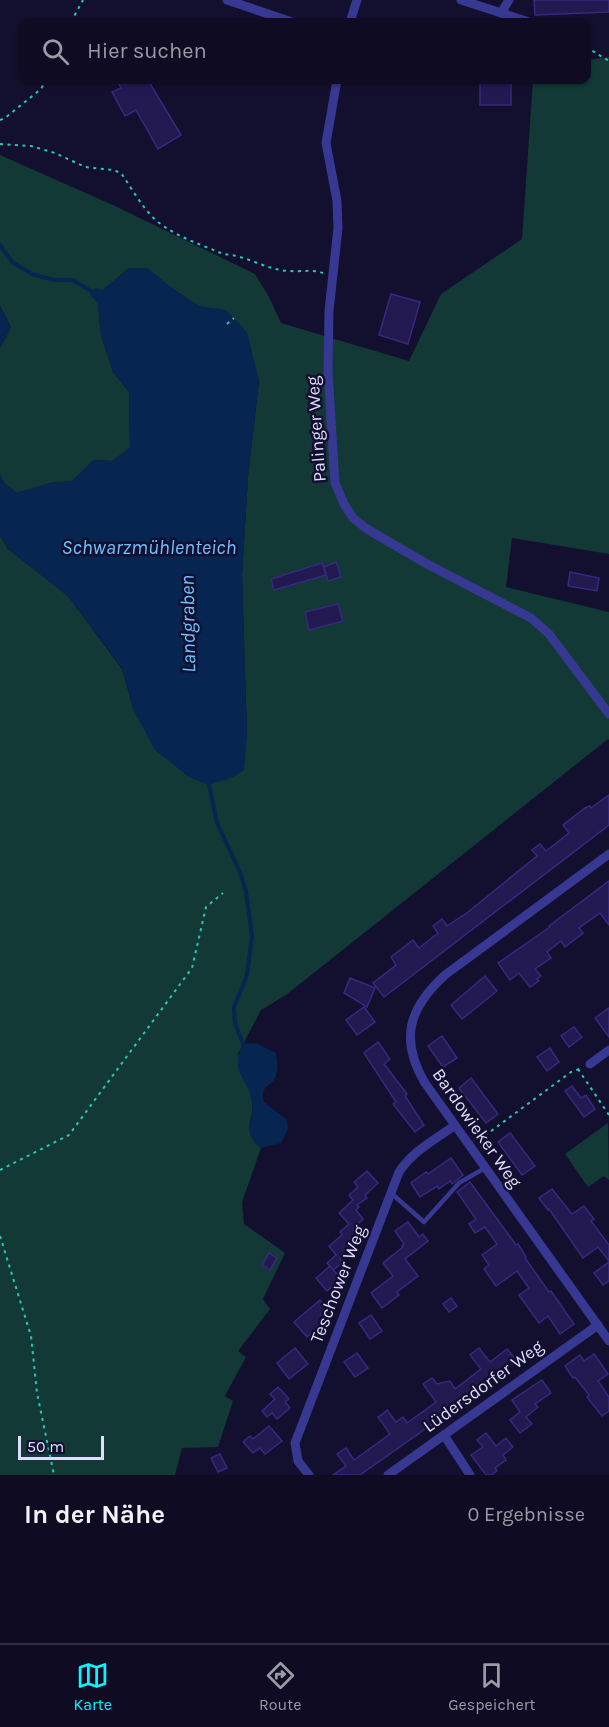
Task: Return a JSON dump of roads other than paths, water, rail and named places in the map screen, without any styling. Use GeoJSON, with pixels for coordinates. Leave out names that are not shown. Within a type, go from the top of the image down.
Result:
{"type":"FeatureCollection","features":[{"type":"Feature","properties":{"kind":"street"},"geometry":{"type":"LineString","coordinates":[[227,0],[280,18]]}},
{"type":"Feature","properties":{"kind":"street"},"geometry":{"type":"LineString","coordinates":[[351,18],[357,0]]}},
{"type":"Feature","properties":{"kind":"street"},"geometry":{"type":"LineString","coordinates":[[461,0],[517,18]]}},
{"type":"Feature","properties":{"kind":"street"},"geometry":{"type":"LineString","coordinates":[[501,13],[509,0]]}},
{"type":"Feature","properties":{"kind":"street","name":"Palinger Weg"},"geometry":{"type":"LineString","coordinates":[[336,84],[326,143],[337,201],[338,228],[329,311],[328,371],[334,483],[353,518],[367,529],[427,564],[531,618],[549,634],[609,714]]}},
{"type":"Feature","properties":{"kind":"street","name":"Bardowieker Weg"},"geometry":{"type":"LineString","coordinates":[[609,854],[445,975],[421,1000],[411,1026],[411,1050],[418,1071],[454,1126],[609,1341]]}},
{"type":"Feature","properties":{"kind":"street"},"geometry":{"type":"LineString","coordinates":[[590,1064],[609,1050]]}},
{"type":"Feature","properties":{"kind":"street","name":"Teschower Weg"},"geometry":{"type":"LineString","coordinates":[[309,1475],[298,1461],[295,1443],[399,1172],[408,1159],[454,1126]]}},
{"type":"Feature","properties":{"kind":"street","name":"Lüdersdorfer Weg"},"geometry":{"type":"LineString","coordinates":[[388,1475],[598,1324]]}},
{"type":"Feature","properties":{"kind":"street"},"geometry":{"type":"LineString","coordinates":[[444,1435],[470,1475]]}},
{"type":"Feature","properties":{"kind":"lane"},"geometry":{"type":"LineString","coordinates":[[391,1193],[424,1222],[459,1183],[485,1168]]}},
{"type":"Feature","properties":{"kind":"water","name":"Schwarzmühlenteich"},"geometry":{"type":"Polygon","coordinates":[[[129,268],[147,268],[199,306],[226,310],[247,332],[259,381],[248,476],[242,575],[247,736],[244,770],[233,777],[209,785],[189,777],[155,750],[134,711],[122,668],[68,596],[8,549],[0,536],[0,475],[4,483],[17,493],[50,483],[72,481],[94,460],[112,461],[130,448],[129,392],[113,372],[101,335],[98,304],[90,294],[95,288],[103,290],[129,268]]]}},
{"type":"Feature","properties":{"kind":"water"},"geometry":{"type":"Polygon","coordinates":[[[0,306],[11,327],[0,348],[0,306]]]}},
{"type":"Feature","properties":{"kind":"water"},"geometry":{"type":"Polygon","coordinates":[[[256,1043],[276,1053],[276,1075],[264,1090],[263,1097],[264,1102],[287,1120],[288,1129],[281,1143],[261,1148],[251,1136],[252,1101],[238,1062],[243,1044],[256,1043]]]}},
{"type":"Feature","properties":{"kind":"waterway","name":"Landgraben"},"geometry":{"type":"LineString","coordinates":[[0,245],[12,262],[32,274],[54,280],[73,280],[96,294]]}},
{"type":"Feature","properties":{"kind":"waterway","name":"Landgraben"},"geometry":{"type":"LineString","coordinates":[[208,780],[217,823],[240,872],[246,892],[252,936],[247,975],[234,1007],[235,1023],[243,1044]]}}]}
